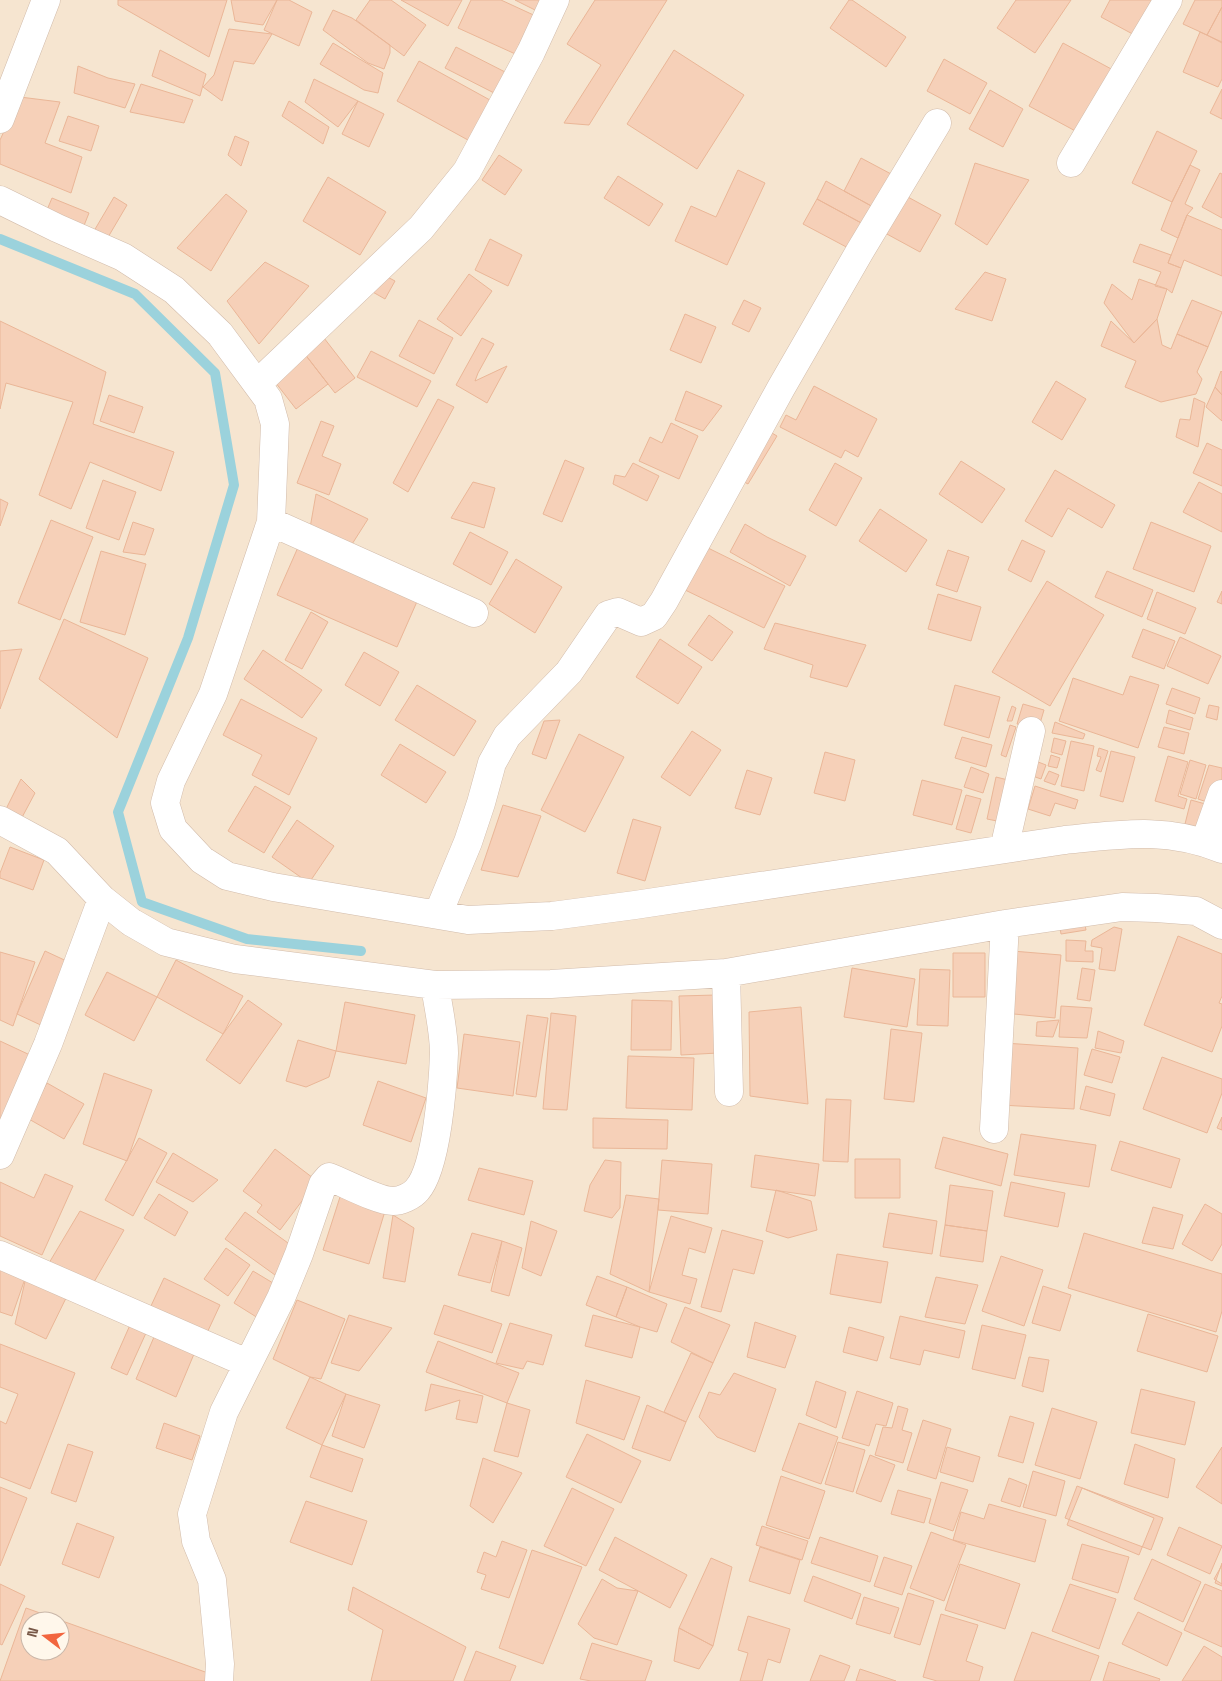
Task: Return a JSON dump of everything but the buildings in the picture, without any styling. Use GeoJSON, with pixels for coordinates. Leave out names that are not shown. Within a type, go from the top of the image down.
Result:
{"type":"FeatureCollection","features":[{"type":"Feature","properties":{"kind":"street"},"geometry":{"type":"LineString","coordinates":[[0,120],[46,0]]}},
{"type":"Feature","properties":{"kind":"street"},"geometry":{"type":"LineString","coordinates":[[257,384],[421,228],[467,171],[531,52],[556,0]]}},
{"type":"Feature","properties":{"kind":"street"},"geometry":{"type":"LineString","coordinates":[[1071,163],[1168,0]]}},
{"type":"Feature","properties":{"kind":"street"},"geometry":{"type":"LineString","coordinates":[[438,914],[468,842],[492,763],[507,736],[569,672],[608,615],[618,612],[640,622],[654,616],[845,276],[937,123]]}},
{"type":"Feature","properties":{"kind":"street"},"geometry":{"type":"LineString","coordinates":[[0,200],[123,257],[174,290],[220,334],[268,400],[275,424],[271,522],[213,694],[171,781],[165,802],[173,829],[202,860],[227,876],[273,887],[468,920],[552,916],[1065,840],[1145,833],[1176,835],[1213,846],[1222,794]]}},
{"type":"Feature","properties":{"kind":"street"},"geometry":{"type":"LineString","coordinates":[[271,522],[474,613]]}},
{"type":"Feature","properties":{"kind":"street"},"geometry":{"type":"LineString","coordinates":[[1004,849],[1031,731]]}},
{"type":"Feature","properties":{"kind":"street"},"geometry":{"type":"LineString","coordinates":[[0,820],[57,851],[102,899],[131,922],[166,942],[235,959],[435,985],[550,984],[726,973],[1005,924],[1130,907],[1196,911],[1222,925]]}},
{"type":"Feature","properties":{"kind":"street"},"geometry":{"type":"LineString","coordinates":[[0,1155],[48,1044],[102,899]]}},
{"type":"Feature","properties":{"kind":"street"},"geometry":{"type":"LineString","coordinates":[[994,1129],[1005,924]]}},
{"type":"Feature","properties":{"kind":"street"},"geometry":{"type":"LineString","coordinates":[[726,973],[729,1092]]}},
{"type":"Feature","properties":{"kind":"street"},"geometry":{"type":"LineString","coordinates":[[219,1681],[219,1647],[212,1580],[196,1541],[192,1514],[224,1412],[281,1298],[299,1254],[323,1184],[329,1177],[393,1202],[402,1200],[417,1191],[426,1174],[439,1118],[444,1051],[435,985]]}},
{"type":"Feature","properties":{"kind":"street"},"geometry":{"type":"LineString","coordinates":[[0,1255],[248,1363]]}},
{"type":"Feature","properties":{"kind":"shaded area"},"geometry":{"type":"Polygon","coordinates":[[[0,0],[1222,0],[1222,1681],[0,1681],[0,0]]]}},
{"type":"Feature","properties":{"kind":"waterway"},"geometry":{"type":"LineString","coordinates":[[0,239],[135,294],[215,373],[234,485],[188,638],[118,812],[142,902],[247,939],[361,951]]}}]}
